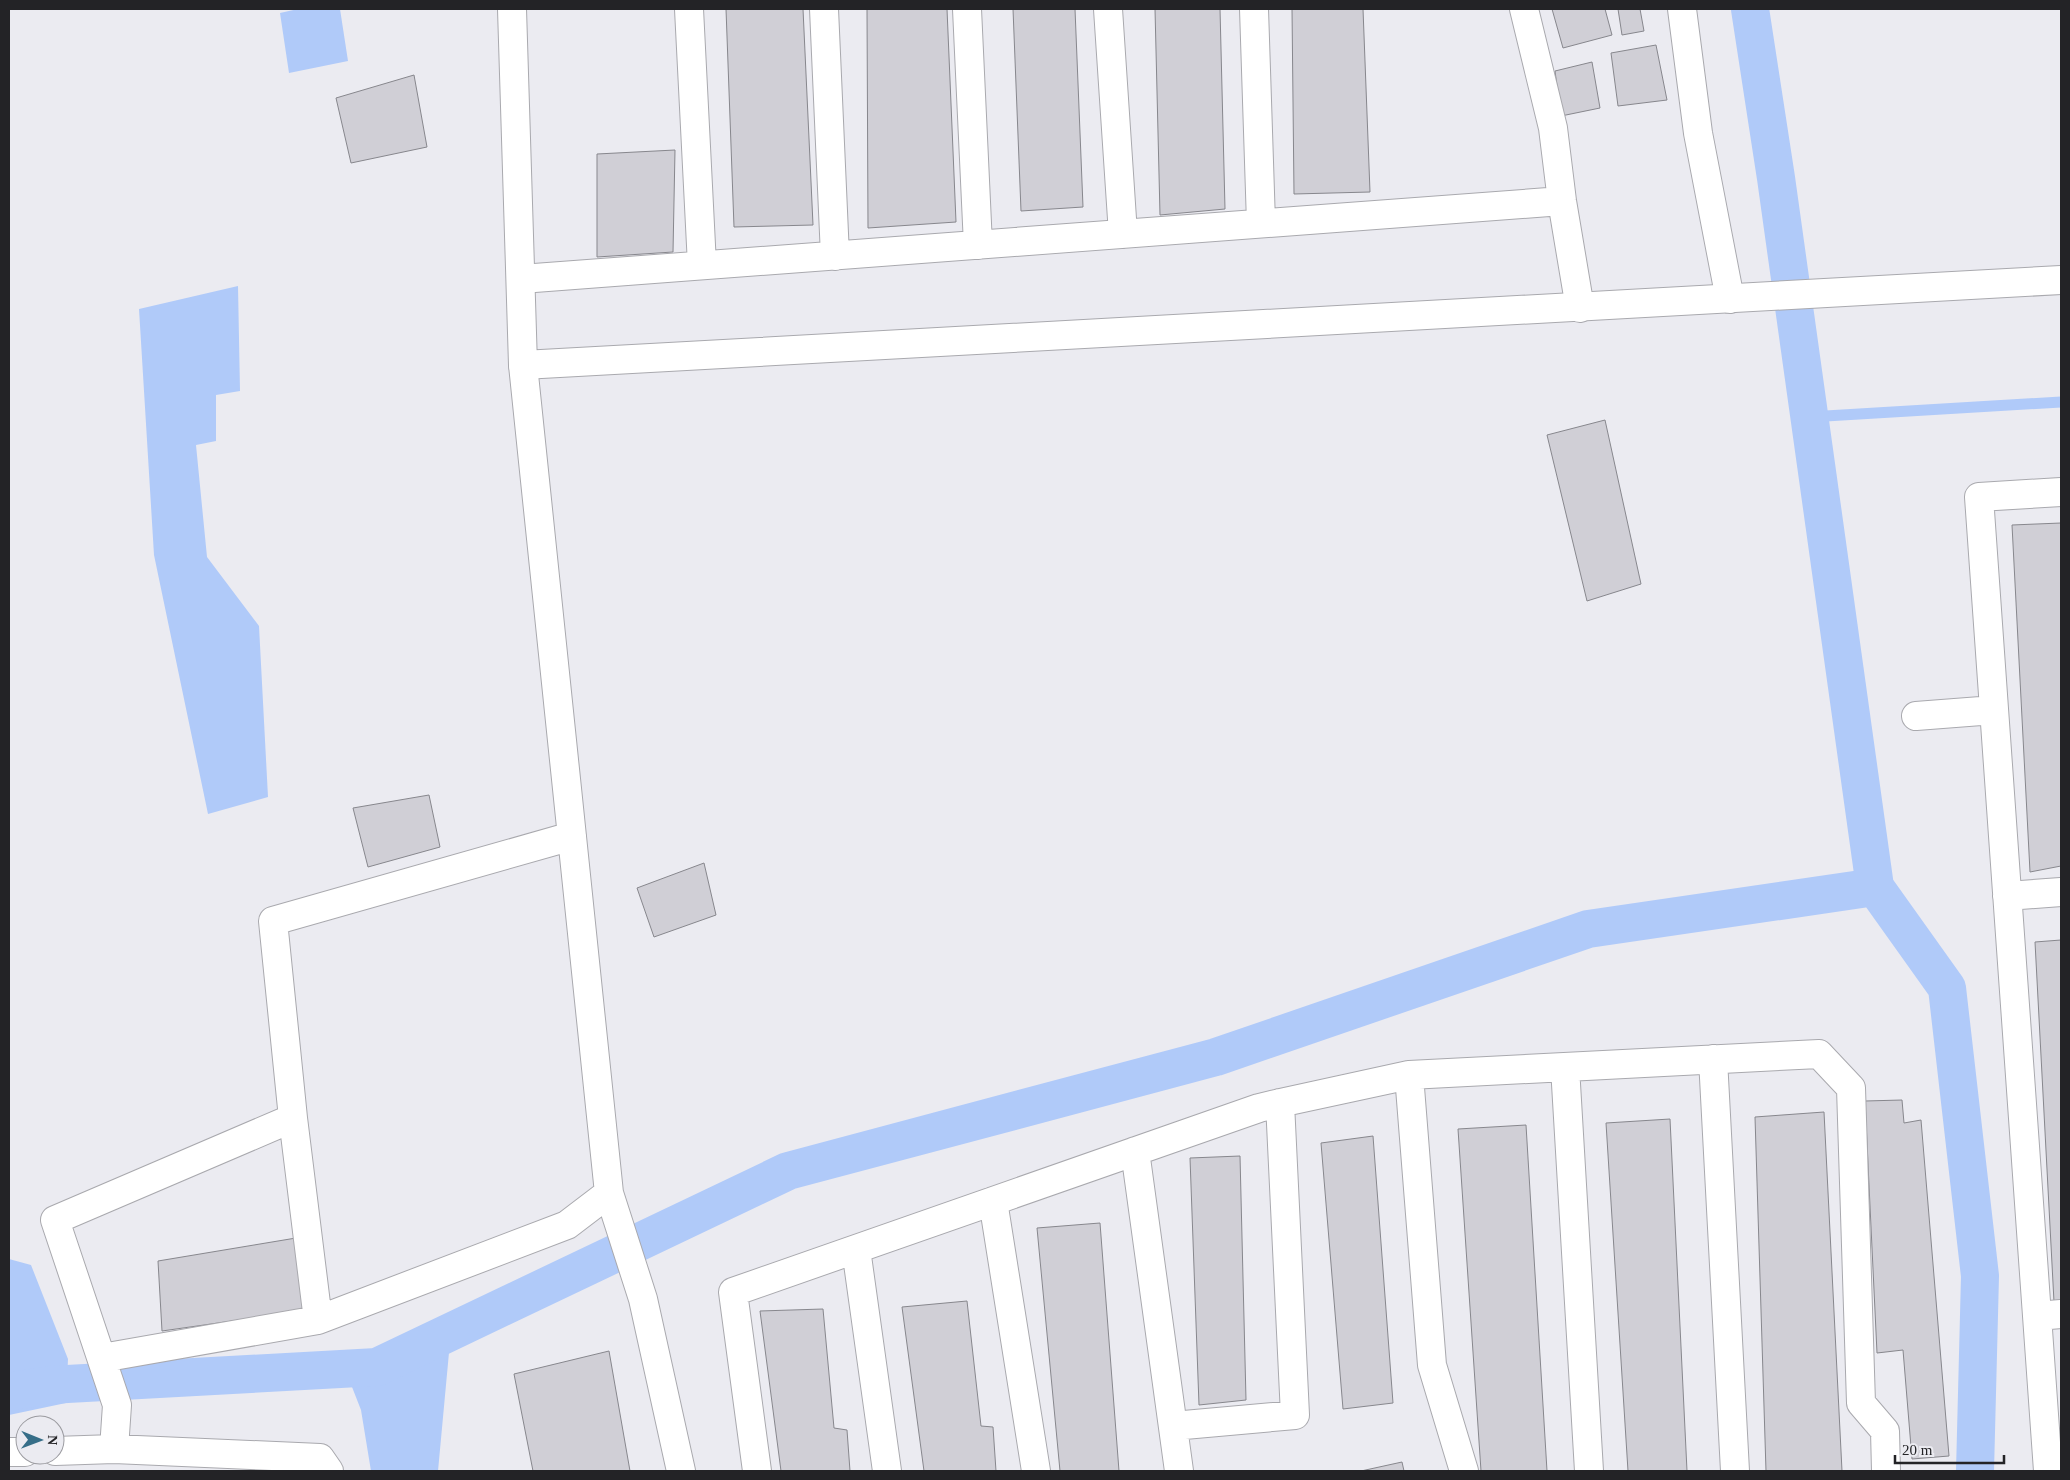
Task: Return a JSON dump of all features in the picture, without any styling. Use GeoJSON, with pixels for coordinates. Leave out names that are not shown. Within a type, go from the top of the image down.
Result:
{"type":"FeatureCollection","features":[{"type":"Feature","properties":{"kind":"street"},"geometry":{"type":"LineString","coordinates":[[512,9],[523,365],[609,1193],[644,1299],[681,1471]]}},
{"type":"Feature","properties":{"kind":"street"},"geometry":{"type":"LineString","coordinates":[[689,9],[702,265]]}},
{"type":"Feature","properties":{"kind":"street"},"geometry":{"type":"LineString","coordinates":[[824,9],[835,256]]}},
{"type":"Feature","properties":{"kind":"street"},"geometry":{"type":"LineString","coordinates":[[967,9],[978,245]]}},
{"type":"Feature","properties":{"kind":"street"},"geometry":{"type":"LineString","coordinates":[[1108,9],[1123,234]]}},
{"type":"Feature","properties":{"kind":"street"},"geometry":{"type":"LineString","coordinates":[[1254,9],[1262,223]]}},
{"type":"Feature","properties":{"kind":"street"},"geometry":{"type":"LineString","coordinates":[[1524,9],[1554,128],[1562,201],[1580,308]]}},
{"type":"Feature","properties":{"kind":"street"},"geometry":{"type":"LineString","coordinates":[[1682,9],[1698,133],[1736,299]]}},
{"type":"Feature","properties":{"kind":"street"},"geometry":{"type":"LineString","coordinates":[[521,279],[1562,201]]}},
{"type":"Feature","properties":{"kind":"street"},"geometry":{"type":"LineString","coordinates":[[523,365],[2061,280]]}},
{"type":"Feature","properties":{"kind":"street"},"geometry":{"type":"LineString","coordinates":[[2048,1471],[2049,1315],[2007,896],[1978,497],[2061,492]]}},
{"type":"Feature","properties":{"kind":"street"},"geometry":{"type":"LineString","coordinates":[[1916,716],[1994,710]]}},
{"type":"Feature","properties":{"kind":"street"},"geometry":{"type":"LineString","coordinates":[[318,1320],[293,1118],[273,921],[572,836]]}},
{"type":"Feature","properties":{"kind":"street"},"geometry":{"type":"LineString","coordinates":[[2007,896],[2061,892]]}},
{"type":"Feature","properties":{"kind":"street"},"geometry":{"type":"LineString","coordinates":[[758,1471],[732,1292],[1259,1108],[1280,1103],[1409,1075],[1819,1054],[1851,1088],[1860,1403],[1885,1431],[1886,1471]]}},
{"type":"Feature","properties":{"kind":"street"},"geometry":{"type":"LineString","coordinates":[[1713,1059],[1735,1471]]}},
{"type":"Feature","properties":{"kind":"street"},"geometry":{"type":"LineString","coordinates":[[1565,1067],[1589,1471]]}},
{"type":"Feature","properties":{"kind":"street"},"geometry":{"type":"LineString","coordinates":[[1409,1075],[1432,1365],[1464,1471]]}},
{"type":"Feature","properties":{"kind":"street"},"geometry":{"type":"LineString","coordinates":[[1173,1426],[1295,1415],[1280,1103]]}},
{"type":"Feature","properties":{"kind":"street"},"geometry":{"type":"LineString","coordinates":[[114,1449],[117,1404],[55,1220],[293,1118]]}},
{"type":"Feature","properties":{"kind":"street"},"geometry":{"type":"LineString","coordinates":[[1135,1151],[1179,1471]]}},
{"type":"Feature","properties":{"kind":"street"},"geometry":{"type":"LineString","coordinates":[[102,1358],[318,1320],[567,1225],[609,1193]]}},
{"type":"Feature","properties":{"kind":"street"},"geometry":{"type":"LineString","coordinates":[[993,1201],[1036,1471]]}},
{"type":"Feature","properties":{"kind":"street"},"geometry":{"type":"LineString","coordinates":[[856,1249],[887,1471]]}},
{"type":"Feature","properties":{"kind":"street"},"geometry":{"type":"LineString","coordinates":[[65,1451],[114,1449],[320,1458],[329,1471]]}},
{"type":"Feature","properties":{"kind":"water"},"geometry":{"type":"Polygon","coordinates":[[[298,9],[340,9],[348,61],[289,73],[280,13],[298,9]]]}},
{"type":"Feature","properties":{"kind":"water"},"geometry":{"type":"Polygon","coordinates":[[[238,286],[240,391],[216,395],[216,441],[196,445],[207,557],[259,626],[268,797],[208,814],[154,555],[139,309],[238,286]]]}},
{"type":"Feature","properties":{"kind":"water"},"geometry":{"type":"Polygon","coordinates":[[[9,1259],[31,1265],[68,1359],[66,1403],[9,1415],[9,1259]]]}},
{"type":"Feature","properties":{"kind":"water"},"geometry":{"type":"Polygon","coordinates":[[[451,1331],[438,1471],[371,1471],[361,1410],[345,1369],[451,1331]]]}},
{"type":"Feature","properties":{"kind":"building"},"geometry":{"type":"Polygon","coordinates":[[[726,9],[803,9],[813,225],[734,227],[726,9]]]}},
{"type":"Feature","properties":{"kind":"building"},"geometry":{"type":"Polygon","coordinates":[[[867,9],[947,9],[956,222],[868,228],[867,9]]]}},
{"type":"Feature","properties":{"kind":"building"},"geometry":{"type":"Polygon","coordinates":[[[1013,9],[1075,9],[1083,207],[1021,211],[1013,9]]]}},
{"type":"Feature","properties":{"kind":"building"},"geometry":{"type":"Polygon","coordinates":[[[1155,9],[1220,9],[1225,209],[1160,215],[1155,9]]]}},
{"type":"Feature","properties":{"kind":"building"},"geometry":{"type":"Polygon","coordinates":[[[1292,9],[1363,9],[1370,192],[1294,194],[1292,9]]]}},
{"type":"Feature","properties":{"kind":"building"},"geometry":{"type":"Polygon","coordinates":[[[1552,9],[1605,9],[1612,35],[1563,48],[1552,9]]]}},
{"type":"Feature","properties":{"kind":"building"},"geometry":{"type":"Polygon","coordinates":[[[1618,9],[1640,9],[1644,31],[1622,35],[1618,9]]]}},
{"type":"Feature","properties":{"kind":"building"},"geometry":{"type":"Polygon","coordinates":[[[1656,45],[1667,100],[1618,106],[1611,53],[1656,45]]]}},
{"type":"Feature","properties":{"kind":"building"},"geometry":{"type":"Polygon","coordinates":[[[1592,62],[1600,108],[1561,116],[1555,71],[1592,62]]]}},
{"type":"Feature","properties":{"kind":"building"},"geometry":{"type":"Polygon","coordinates":[[[414,75],[427,147],[351,163],[336,98],[414,75]]]}},
{"type":"Feature","properties":{"kind":"building"},"geometry":{"type":"Polygon","coordinates":[[[675,150],[673,252],[597,257],[597,154],[675,150]]]}},
{"type":"Feature","properties":{"kind":"building"},"geometry":{"type":"Polygon","coordinates":[[[1605,420],[1641,584],[1587,601],[1547,435],[1605,420]]]}},
{"type":"Feature","properties":{"kind":"building"},"geometry":{"type":"Polygon","coordinates":[[[2061,523],[2061,866],[2030,872],[2012,525],[2061,523]]]}},
{"type":"Feature","properties":{"kind":"building"},"geometry":{"type":"Polygon","coordinates":[[[429,795],[440,847],[368,867],[353,808],[429,795]]]}},
{"type":"Feature","properties":{"kind":"building"},"geometry":{"type":"Polygon","coordinates":[[[704,863],[716,915],[654,937],[637,888],[704,863]]]}},
{"type":"Feature","properties":{"kind":"building"},"geometry":{"type":"Polygon","coordinates":[[[2061,940],[2061,1302],[2054,1302],[2035,942],[2061,940]]]}},
{"type":"Feature","properties":{"kind":"building"},"geometry":{"type":"Polygon","coordinates":[[[1902,1100],[1904,1123],[1921,1120],[1949,1456],[1912,1459],[1903,1350],[1877,1353],[1865,1101],[1902,1100]]]}},
{"type":"Feature","properties":{"kind":"building"},"geometry":{"type":"Polygon","coordinates":[[[1824,1112],[1842,1471],[1766,1471],[1755,1117],[1824,1112]]]}},
{"type":"Feature","properties":{"kind":"building"},"geometry":{"type":"Polygon","coordinates":[[[1670,1119],[1687,1471],[1628,1471],[1606,1123],[1670,1119]]]}},
{"type":"Feature","properties":{"kind":"building"},"geometry":{"type":"Polygon","coordinates":[[[1526,1125],[1547,1471],[1481,1471],[1458,1129],[1526,1125]]]}},
{"type":"Feature","properties":{"kind":"building"},"geometry":{"type":"Polygon","coordinates":[[[1373,1136],[1393,1403],[1343,1409],[1321,1143],[1373,1136]]]}},
{"type":"Feature","properties":{"kind":"building"},"geometry":{"type":"Polygon","coordinates":[[[1240,1156],[1246,1400],[1199,1405],[1190,1158],[1240,1156]]]}},
{"type":"Feature","properties":{"kind":"building"},"geometry":{"type":"Polygon","coordinates":[[[1100,1223],[1119,1471],[1060,1471],[1037,1228],[1100,1223]]]}},
{"type":"Feature","properties":{"kind":"building"},"geometry":{"type":"Polygon","coordinates":[[[302,1237],[309,1310],[162,1331],[158,1261],[302,1237]]]}},
{"type":"Feature","properties":{"kind":"building"},"geometry":{"type":"Polygon","coordinates":[[[967,1301],[981,1426],[993,1427],[996,1471],[924,1471],[902,1307],[967,1301]]]}},
{"type":"Feature","properties":{"kind":"building"},"geometry":{"type":"Polygon","coordinates":[[[823,1309],[834,1428],[847,1430],[850,1471],[781,1471],[760,1311],[823,1309]]]}},
{"type":"Feature","properties":{"kind":"building"},"geometry":{"type":"Polygon","coordinates":[[[609,1351],[630,1471],[533,1471],[514,1374],[609,1351]]]}},
{"type":"Feature","properties":{"kind":"building"},"geometry":{"type":"Polygon","coordinates":[[[1402,1462],[1404,1471],[1361,1471],[1402,1462]]]}},
{"type":"Feature","properties":{"kind":"waterway"},"geometry":{"type":"LineString","coordinates":[[9,1392],[49,1385],[377,1367],[788,1171],[1216,1057],[1588,929],[1875,887],[1776,178],[1750,9]]}},
{"type":"Feature","properties":{"kind":"waterway"},"geometry":{"type":"LineString","coordinates":[[1809,417],[2061,402]]}},
{"type":"Feature","properties":{"kind":"waterway"},"geometry":{"type":"LineString","coordinates":[[1875,887],[1947,988],[1980,1276],[1975,1471]]}}]}
